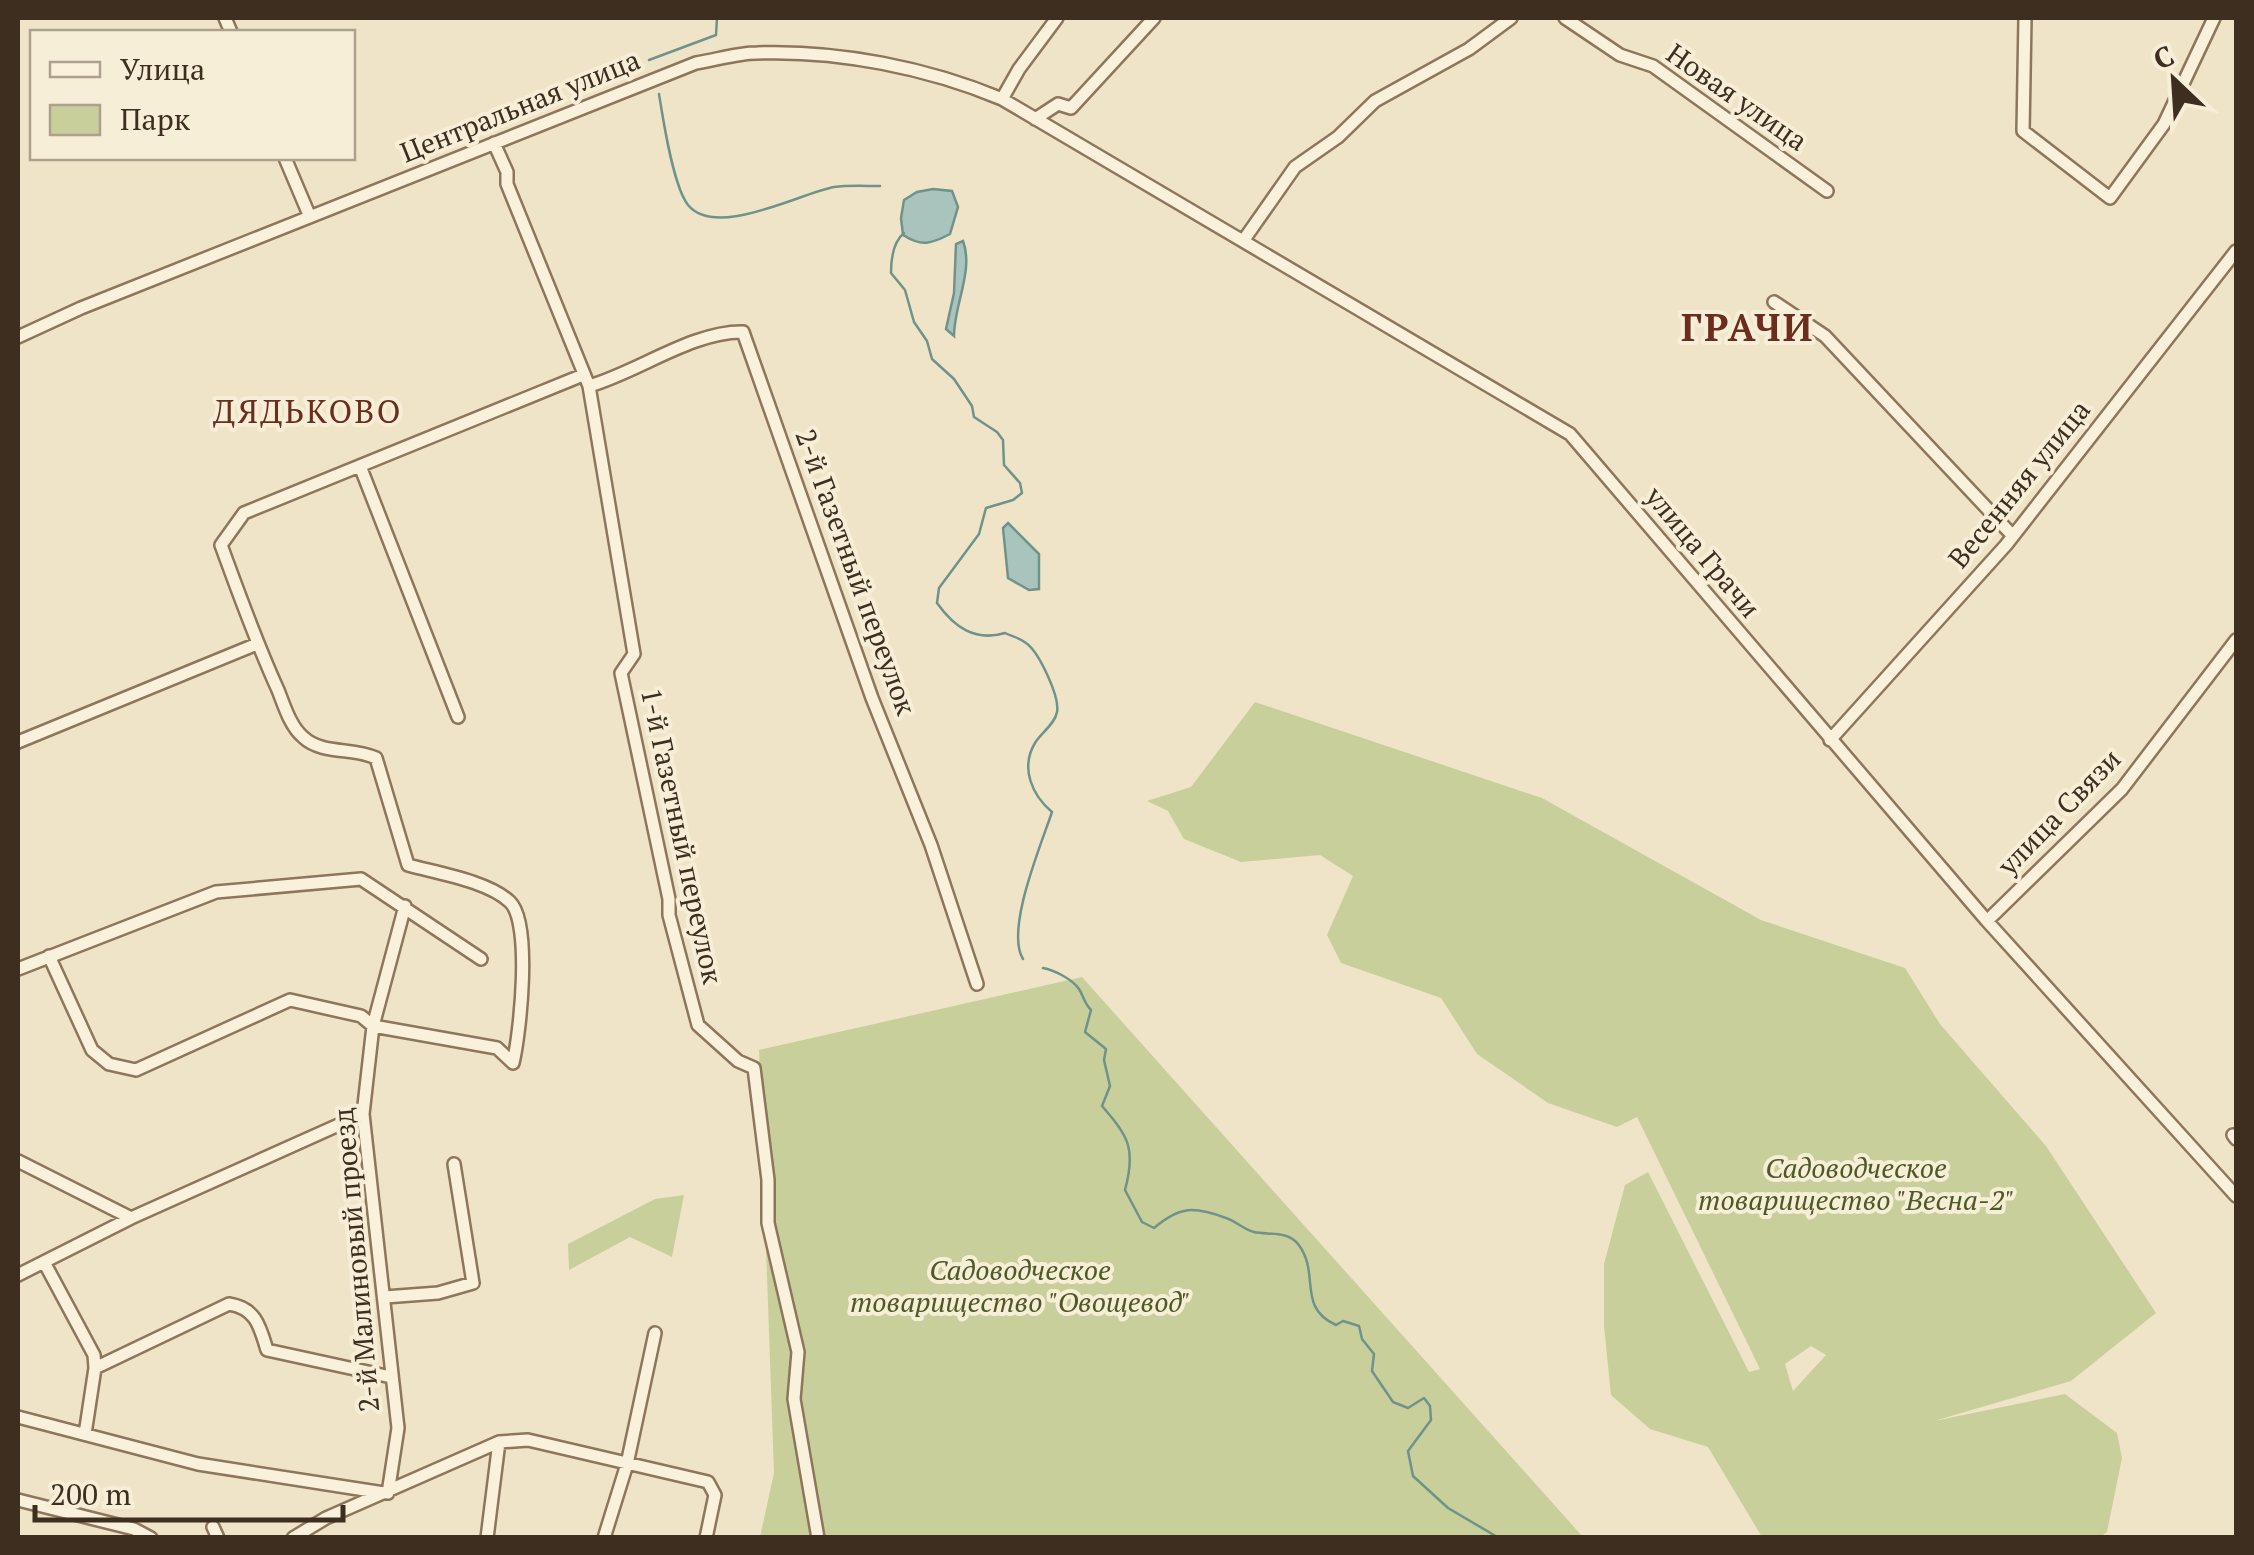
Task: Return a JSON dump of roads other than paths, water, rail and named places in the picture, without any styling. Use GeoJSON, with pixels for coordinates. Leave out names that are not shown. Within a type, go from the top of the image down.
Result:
{"type":"FeatureCollection","features":[{"type":"Feature","properties":{"kind":"street"},"geometry":{"type":"LineString","coordinates":[[1002,99],[1018,69],[1057,18]]}},
{"type":"Feature","properties":{"kind":"street"},"geometry":{"type":"LineString","coordinates":[[1036,119],[1058,104],[1071,108],[1153,18]]}},
{"type":"Feature","properties":{"kind":"street"},"geometry":{"type":"LineString","coordinates":[[1243,240],[1295,167],[1338,138],[1375,101],[1469,49],[1510,18]]}},
{"type":"Feature","properties":{"kind":"street","name":"Новая улица"},"geometry":{"type":"LineString","coordinates":[[1565,18],[1620,55],[1653,66],[1826,191]]}},
{"type":"Feature","properties":{"kind":"street"},"geometry":{"type":"LineString","coordinates":[[2025,18],[2023,131],[2110,198],[2164,124],[2214,18]]}},
{"type":"Feature","properties":{"kind":"street","name":"Центральная улица"},"geometry":{"type":"LineString","coordinates":[[18,337],[696,63],[756,52],[839,57],[956,80],[1002,99]]}},
{"type":"Feature","properties":{"kind":"street","name":"улица Грачи"},"geometry":{"type":"LineString","coordinates":[[1002,99],[1570,434],[1986,921],[2236,1196]]}},
{"type":"Feature","properties":{"kind":"street","name":"1-й Газетный переулок"},"geometry":{"type":"LineString","coordinates":[[494,142],[507,184],[586,380],[634,654],[621,673],[669,899],[669,915],[698,1025],[728,1054],[754,1068],[768,1180],[768,1223],[798,1352],[794,1399],[818,1538]]}},
{"type":"Feature","properties":{"kind":"street"},"geometry":{"type":"LineString","coordinates":[[286,160],[310,216]]}},
{"type":"Feature","properties":{"kind":"street","name":"Весенняя улица"},"geometry":{"type":"LineString","coordinates":[[1830,740],[2013,536],[2236,250]]}},
{"type":"Feature","properties":{"kind":"street"},"geometry":{"type":"LineString","coordinates":[[1774,302],[1825,336],[2013,536]]}},
{"type":"Feature","properties":{"kind":"street","name":"2-й Газетный переулок"},"geometry":{"type":"LineString","coordinates":[[586,380],[611,380],[720,332],[743,332],[872,698],[932,845],[977,984]]}},
{"type":"Feature","properties":{"kind":"street"},"geometry":{"type":"LineString","coordinates":[[49,956],[92,1050],[109,1064],[136,1070],[290,1000],[361,1016],[373,1026],[498,1048],[513,1063],[520,1035],[523,986],[518,917],[511,902],[475,883],[408,866],[376,758],[362,752],[324,748],[304,739],[293,724],[257,644],[221,545],[244,513],[586,380]]}},
{"type":"Feature","properties":{"kind":"street"},"geometry":{"type":"LineString","coordinates":[[360,466],[458,717]]}},
{"type":"Feature","properties":{"kind":"street","name":"улица Связи"},"geometry":{"type":"LineString","coordinates":[[1986,921],[2122,790],[2236,640]]}},
{"type":"Feature","properties":{"kind":"street"},"geometry":{"type":"LineString","coordinates":[[18,742],[257,644]]}},
{"type":"Feature","properties":{"kind":"street"},"geometry":{"type":"LineString","coordinates":[[18,969],[216,892],[362,879],[481,959]]}},
{"type":"Feature","properties":{"kind":"street","name":"2-й Малиновый проезд"},"geometry":{"type":"LineString","coordinates":[[388,1494],[398,1428],[363,1114],[373,1026],[405,906]]}},
{"type":"Feature","properties":{"kind":"street"},"geometry":{"type":"LineString","coordinates":[[18,1274],[131,1218],[363,1114]]}},
{"type":"Feature","properties":{"kind":"street"},"geometry":{"type":"LineString","coordinates":[[18,1162],[131,1218]]}},
{"type":"Feature","properties":{"kind":"street"},"geometry":{"type":"LineString","coordinates":[[386,1297],[438,1293],[473,1282],[454,1164]]}},
{"type":"Feature","properties":{"kind":"street"},"geometry":{"type":"LineString","coordinates":[[44,1262],[91,1347],[95,1368],[85,1434]]}},
{"type":"Feature","properties":{"kind":"street"},"geometry":{"type":"LineString","coordinates":[[95,1368],[230,1304],[242,1306],[258,1319],[267,1350],[392,1377]]}},
{"type":"Feature","properties":{"kind":"street"},"geometry":{"type":"LineString","coordinates":[[604,1538],[627,1464],[655,1334]]}},
{"type":"Feature","properties":{"kind":"street"},"geometry":{"type":"LineString","coordinates":[[18,1417],[198,1464],[388,1494]]}},
{"type":"Feature","properties":{"kind":"street"},"geometry":{"type":"LineString","coordinates":[[294,1538],[326,1518],[500,1442],[528,1440],[708,1482],[715,1495],[706,1538]]}},
{"type":"Feature","properties":{"kind":"street"},"geometry":{"type":"LineString","coordinates":[[487,1538],[500,1442]]}},
{"type":"Feature","properties":{"kind":"street"},"geometry":{"type":"LineString","coordinates":[[18,1500],[134,1529],[151,1538]]}},
{"type":"Feature","properties":{"kind":"water"},"geometry":{"type":"Polygon","coordinates":[[[933,189],[952,191],[958,207],[950,234],[921,243],[903,235],[904,200],[933,189]]]}},
{"type":"Feature","properties":{"kind":"water"},"geometry":{"type":"Polygon","coordinates":[[[963,241],[965,276],[954,336],[946,329],[954,293],[956,244],[963,241]]]}},
{"type":"Feature","properties":{"kind":"water"},"geometry":{"type":"Polygon","coordinates":[[[1008,523],[1039,554],[1039,589],[1029,590],[1008,578],[1003,528],[1008,523]]]}},
{"type":"Feature","properties":{"kind":"waterway"},"geometry":{"type":"LineString","coordinates":[[649,60],[716,35],[717,18]]}},
{"type":"Feature","properties":{"kind":"waterway"},"geometry":{"type":"LineString","coordinates":[[659,94],[678,183],[688,205],[701,214],[718,218],[737,216],[834,187],[880,186]]}},
{"type":"Feature","properties":{"kind":"waterway"},"geometry":{"type":"LineString","coordinates":[[904,233],[895,246],[891,273],[905,290],[914,322],[927,341],[932,359],[954,379],[972,406],[974,417],[1003,440],[1004,465],[1020,483],[1022,493],[986,508],[979,534],[939,588],[937,603],[966,630],[984,635],[1005,633],[1026,643],[1042,665],[1057,705],[1056,716],[1035,743],[1029,762],[1030,781],[1052,812],[1021,908],[1018,928],[1023,959]]}},
{"type":"Feature","properties":{"kind":"waterway"},"geometry":{"type":"LineString","coordinates":[[1043,968],[1072,982],[1091,1010],[1085,1032],[1106,1049],[1104,1060],[1110,1086],[1102,1106],[1128,1144],[1130,1164],[1125,1190],[1142,1222],[1154,1228],[1172,1215],[1196,1210],[1230,1219],[1250,1231],[1294,1240],[1305,1255],[1316,1309],[1336,1325],[1343,1321],[1359,1326],[1362,1339],[1374,1354],[1372,1371],[1393,1402],[1408,1408],[1424,1398],[1430,1406],[1431,1420],[1408,1451],[1413,1476],[1448,1508],[1499,1538]]}},
{"type":"Feature","properties":{"kind":"district","name":"ГРАЧИ"},"geometry":{"type":"Point","coordinates":[1748,328]}},
{"type":"Feature","properties":{"kind":"district","name":"ДЯДЬКОВО"},"geometry":{"type":"Point","coordinates":[308,412]}},
{"type":"Feature","properties":{"kind":"park label","name":"Садоводческое товарищество \"Весна-2\""},"geometry":{"type":"Point","coordinates":[1856,1184]}},
{"type":"Feature","properties":{"kind":"park label","name":"Садоводческое товарищество \"Овощевод\""},"geometry":{"type":"Point","coordinates":[1020,1286]}}]}
